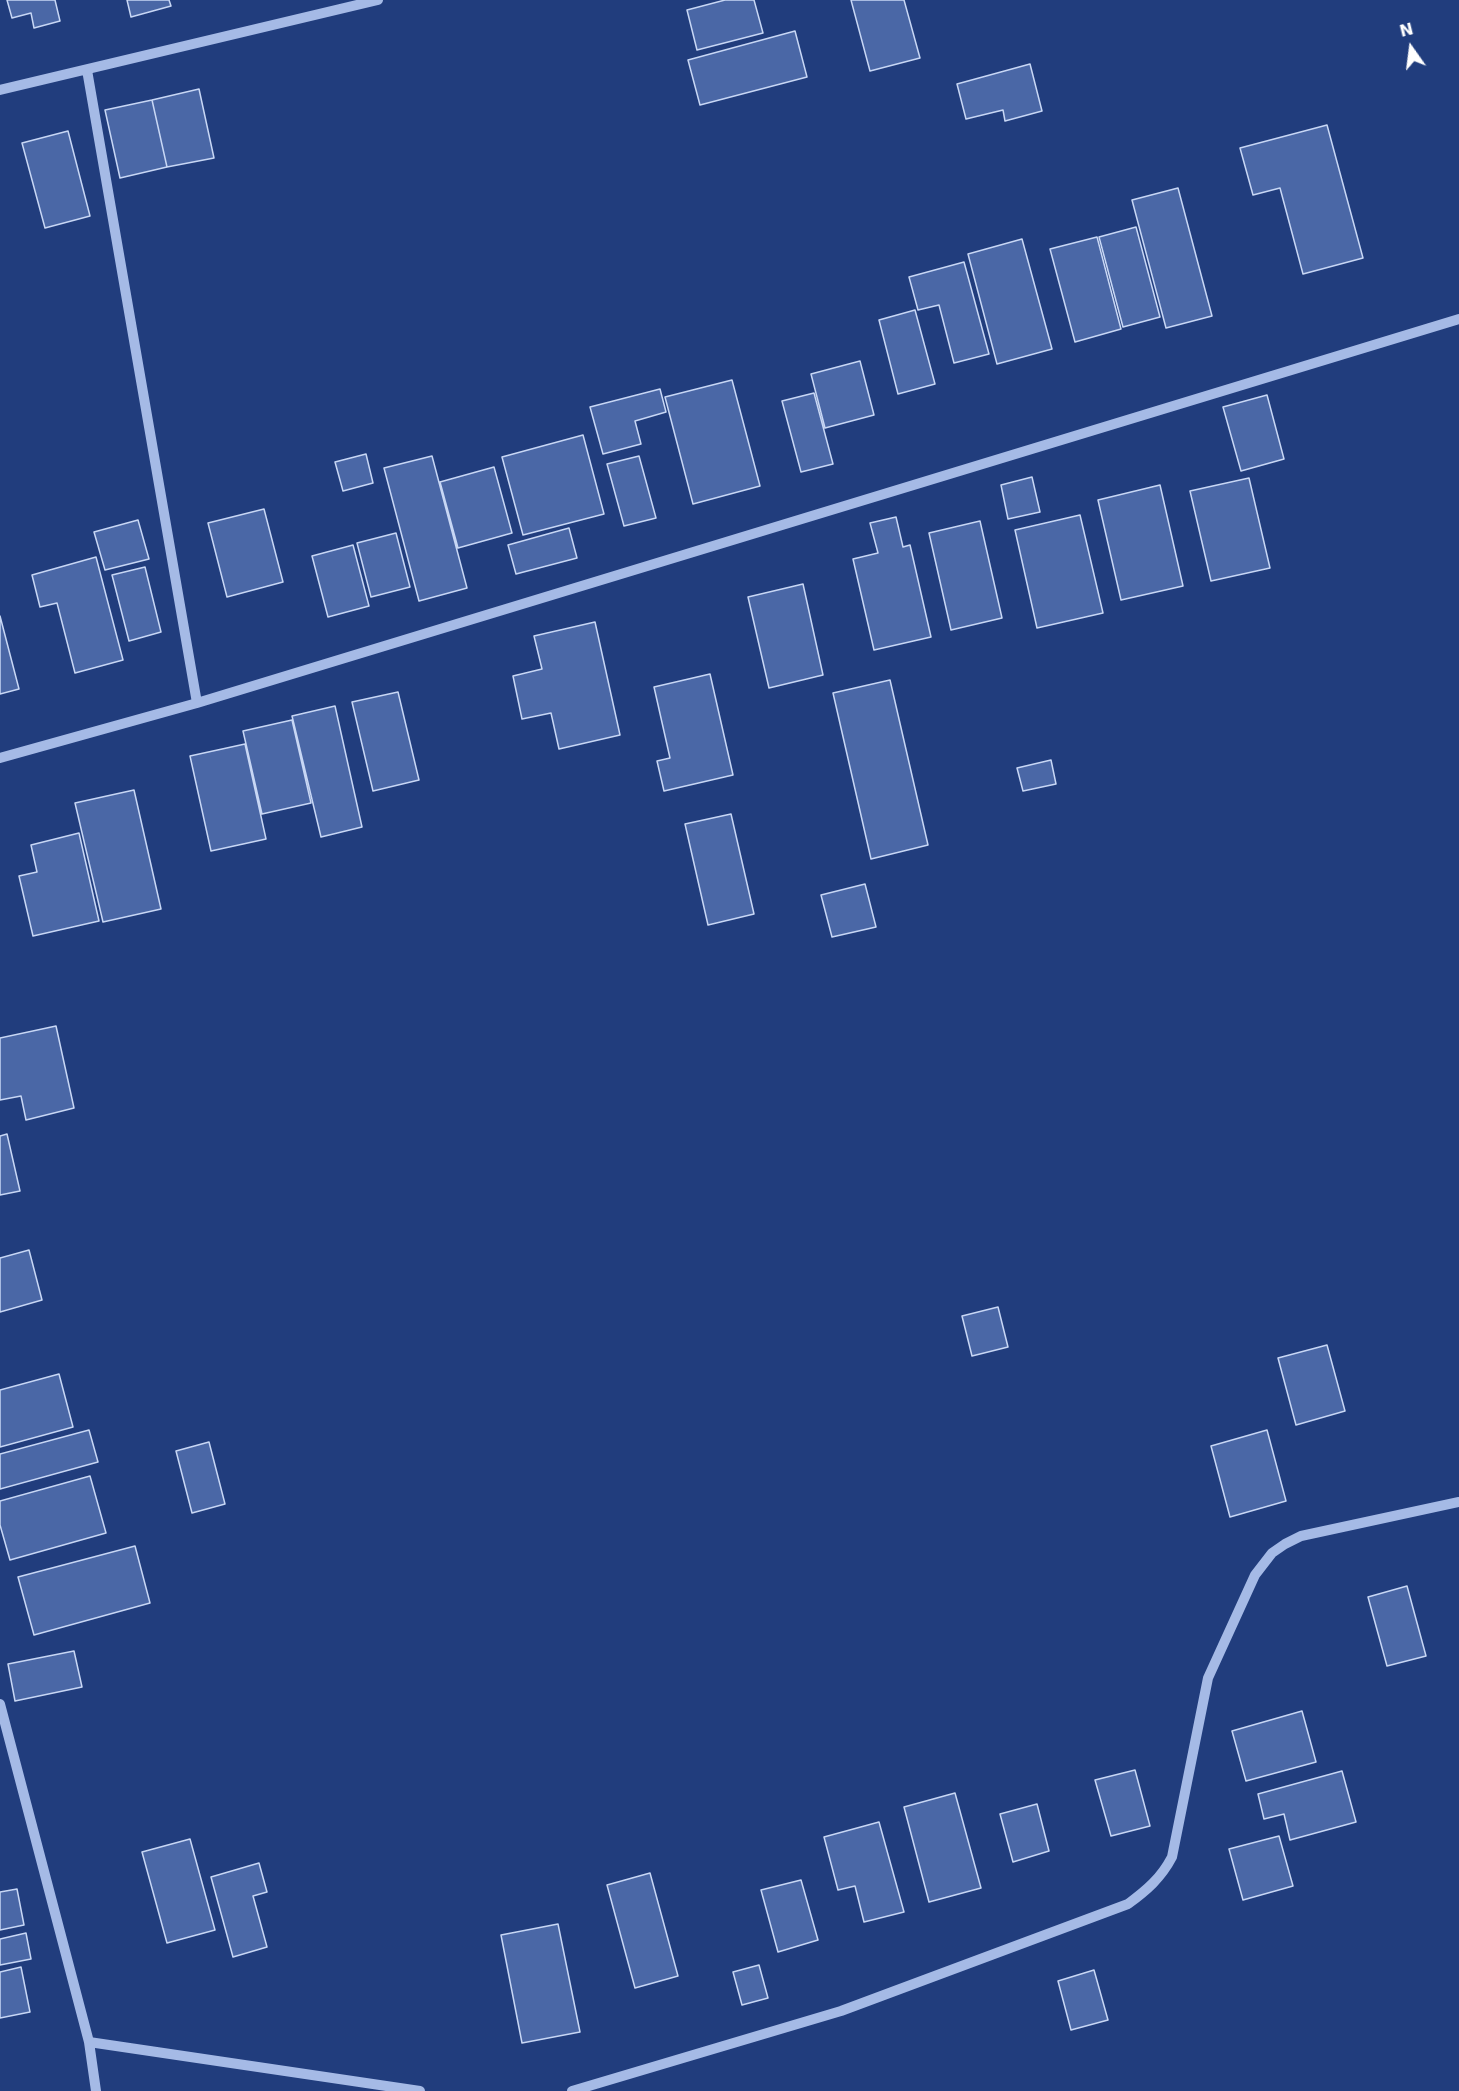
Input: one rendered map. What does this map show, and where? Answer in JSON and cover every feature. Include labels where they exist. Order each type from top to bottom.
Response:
[{"type":"street","points":[[0,90],[378,0]]},
{"type":"street","points":[[87,70],[197,704]]},
{"type":"street","points":[[0,758],[197,704],[1459,319]]},
{"type":"street","points":[[572,2091],[841,2011],[1128,1904],[1150,1887],[1164,1872],[1172,1857],[1208,1678],[1255,1575],[1272,1553],[1302,1536],[1459,1502]]},
{"type":"street","points":[[0,1704],[89,2042],[96,2091]]},
{"type":"street","points":[[89,2042],[420,2091]]},
{"type":"building","points":[[7,0],[55,0],[60,21],[34,28],[31,13],[12,18]]},
{"type":"building","points":[[127,0],[169,0],[171,6],[131,17]]},
{"type":"building","points":[[725,0],[754,0],[763,33],[697,50],[687,10]]},
{"type":"building","points":[[851,0],[904,0],[920,58],[870,71]]},
{"type":"building","points":[[795,31],[807,77],[700,105],[688,60]]},
{"type":"building","points":[[1030,64],[1042,111],[1005,121],[1003,110],[966,119],[957,84]]},
{"type":"building","points":[[199,89],[214,158],[167,167],[152,100]]},
{"type":"building","points":[[152,100],[167,167],[120,178],[105,110]]},
{"type":"building","points":[[1327,125],[1363,258],[1303,274],[1280,188],[1253,195],[1240,148]]},
{"type":"building","points":[[68,131],[90,216],[45,228],[22,143]]},
{"type":"building","points":[[1178,188],[1212,316],[1166,328],[1132,200]]},
{"type":"building","points":[[1136,227],[1160,317],[1123,327],[1099,237]]},
{"type":"building","points":[[1097,237],[1121,329],[1075,342],[1050,249]]},
{"type":"building","points":[[1022,239],[1052,349],[997,364],[968,254]]},
{"type":"building","points":[[964,262],[989,354],[954,363],[939,305],[918,310],[909,277]]},
{"type":"building","points":[[915,310],[935,384],[898,394],[879,320]]},
{"type":"building","points":[[860,361],[874,415],[825,428],[811,374]]},
{"type":"building","points":[[732,380],[760,486],[693,504],[665,397]]},
{"type":"building","points":[[660,389],[666,412],[635,421],[641,444],[603,454],[590,407]]},
{"type":"building","points":[[814,393],[833,464],[801,472],[782,401]]},
{"type":"building","points":[[1267,395],[1284,459],[1241,471],[1223,407]]},
{"type":"building","points":[[583,435],[604,514],[523,535],[502,457]]},
{"type":"building","points":[[366,454],[373,483],[343,491],[335,462]]},
{"type":"building","points":[[432,456],[467,588],[419,601],[384,468]]},
{"type":"building","points":[[639,456],[656,518],[624,526],[607,464]]},
{"type":"building","points":[[494,467],[512,533],[458,548],[440,482]]},
{"type":"building","points":[[1032,477],[1040,512],[1008,519],[1001,485]]},
{"type":"building","points":[[1249,478],[1270,568],[1211,581],[1190,491]]},
{"type":"building","points":[[1160,485],[1183,586],[1121,600],[1098,500]]},
{"type":"building","points":[[264,509],[283,582],[227,597],[208,523]]},
{"type":"building","points":[[1080,515],[1103,613],[1037,628],[1015,530]]},
{"type":"building","points":[[896,517],[903,547],[910,545],[931,637],[874,650],[853,559],[878,553],[870,523]]},
{"type":"building","points":[[138,520],[149,559],[105,570],[94,532]]},
{"type":"building","points":[[980,521],[1002,618],[951,630],[929,533]]},
{"type":"building","points":[[569,528],[577,558],[516,574],[508,545]]},
{"type":"building","points":[[396,533],[410,587],[371,597],[357,543]]},
{"type":"building","points":[[353,545],[369,606],[328,617],[312,556]]},
{"type":"building","points":[[96,557],[123,660],[75,673],[57,603],[40,607],[32,575]]},
{"type":"building","points":[[145,567],[161,632],[129,641],[112,575]]},
{"type":"building","points":[[803,584],[823,675],[769,688],[748,597]]},
{"type":"building","points":[[0,616],[19,689],[0,694]]},
{"type":"building","points":[[595,622],[620,735],[559,749],[551,713],[522,719],[513,676],[542,669],[534,636]]},
{"type":"building","points":[[710,674],[733,775],[664,791],[657,761],[670,758],[654,687]]},
{"type":"building","points":[[890,680],[928,845],[871,859],[833,693]]},
{"type":"building","points":[[398,692],[419,780],[373,791],[352,702]]},
{"type":"building","points":[[335,706],[362,827],[321,837],[292,716]]},
{"type":"building","points":[[292,720],[311,803],[262,814],[243,731]]},
{"type":"building","points":[[245,744],[266,839],[211,851],[190,756]]},
{"type":"building","points":[[1051,760],[1056,784],[1023,791],[1017,768]]},
{"type":"building","points":[[134,790],[161,909],[103,922],[75,803]]},
{"type":"building","points":[[731,814],[754,914],[708,925],[685,824]]},
{"type":"building","points":[[79,833],[99,921],[33,936],[19,876],[37,872],[31,845]]},
{"type":"building","points":[[865,884],[876,927],[832,937],[821,895]]},
{"type":"building","points":[[56,1026],[74,1108],[26,1120],[21,1096],[0,1100],[0,1038]]},
{"type":"building","points":[[7,1134],[20,1191],[0,1195],[0,1136]]},
{"type":"building","points":[[29,1250],[42,1300],[0,1312],[0,1258]]},
{"type":"building","points":[[998,1307],[1008,1347],[972,1356],[962,1316]]},
{"type":"building","points":[[1327,1345],[1345,1411],[1296,1425],[1278,1358]]},
{"type":"building","points":[[59,1374],[73,1427],[0,1447],[0,1390]]},
{"type":"building","points":[[89,1430],[98,1462],[0,1489],[0,1454]]},
{"type":"building","points":[[1267,1430],[1286,1501],[1230,1517],[1211,1446]]},
{"type":"building","points":[[209,1442],[225,1504],[192,1513],[176,1451]]},
{"type":"building","points":[[90,1476],[106,1533],[10,1560],[0,1525],[0,1501]]},
{"type":"building","points":[[135,1546],[150,1603],[34,1635],[18,1577]]},
{"type":"building","points":[[1407,1586],[1426,1656],[1387,1666],[1368,1597]]},
{"type":"building","points":[[74,1651],[82,1687],[15,1701],[8,1664]]},
{"type":"building","points":[[1302,1711],[1316,1762],[1246,1781],[1232,1731]]},
{"type":"building","points":[[1135,1770],[1150,1826],[1111,1836],[1095,1780]]},
{"type":"building","points":[[1342,1771],[1356,1822],[1290,1840],[1284,1814],[1264,1819],[1258,1794]]},
{"type":"building","points":[[955,1793],[981,1888],[929,1902],[904,1807]]},
{"type":"building","points":[[1037,1804],[1049,1851],[1013,1862],[1000,1814]]},
{"type":"building","points":[[879,1822],[904,1912],[864,1922],[855,1886],[838,1890],[824,1837]]},
{"type":"building","points":[[1279,1836],[1293,1886],[1243,1900],[1229,1849]]},
{"type":"building","points":[[190,1839],[215,1930],[167,1943],[142,1852]]},
{"type":"building","points":[[259,1863],[267,1892],[253,1896],[267,1947],[233,1957],[211,1877]]},
{"type":"building","points":[[650,1873],[678,1976],[635,1988],[607,1885]]},
{"type":"building","points":[[801,1880],[818,1940],[778,1952],[761,1890]]},
{"type":"building","points":[[17,1889],[24,1925],[0,1930],[0,1892]]},
{"type":"building","points":[[558,1924],[580,2032],[522,2043],[501,1935]]},
{"type":"building","points":[[26,1933],[31,1959],[0,1965],[0,1939]]},
{"type":"building","points":[[759,1965],[768,1998],[742,2005],[733,1972]]},
{"type":"building","points":[[21,1967],[30,2012],[0,2018],[0,1972]]},
{"type":"building","points":[[1094,1970],[1108,2020],[1071,2030],[1058,1981]]}]
